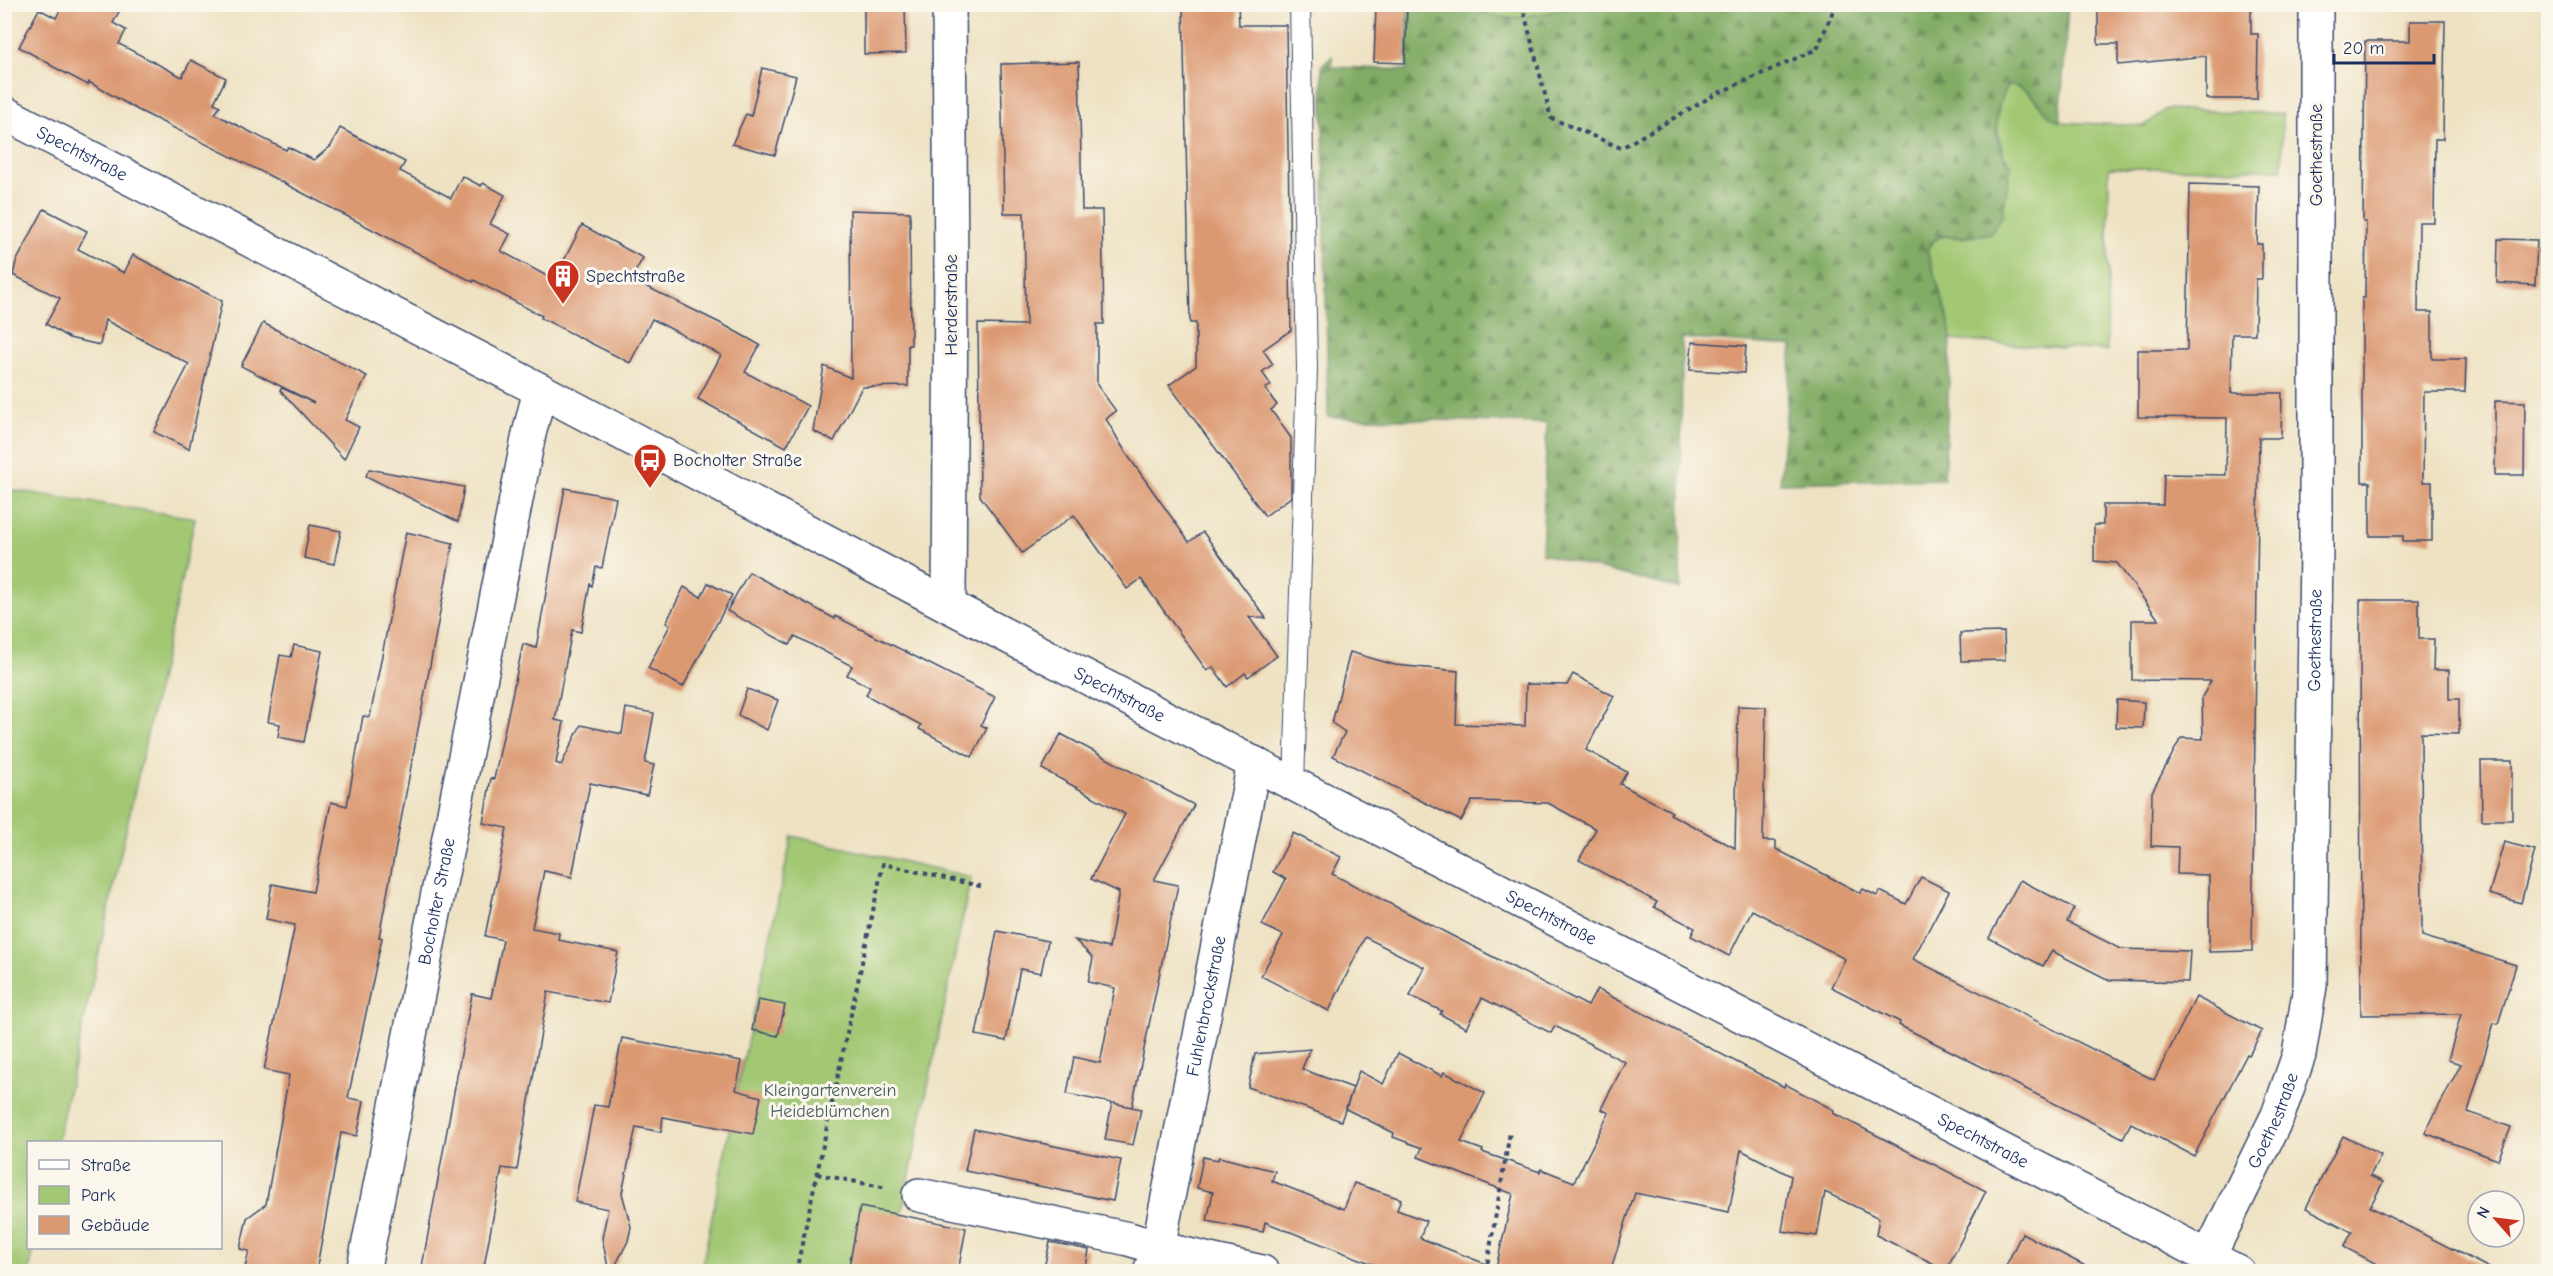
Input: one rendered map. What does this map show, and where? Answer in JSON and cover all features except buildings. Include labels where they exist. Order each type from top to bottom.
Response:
[{"type":"street","name":"Herderstraße","points":[[949,4],[951,271],[949,606]]},
{"type":"street","name":"Goethestraße","points":[[2209,1256],[2278,1115],[2299,1055],[2310,986],[2316,549],[2316,4]]},
{"type":"street","name":"Spechtstraße","points":[[4,114],[540,390],[949,606],[2238,1272]]},
{"type":"street","name":"Bocholter Straße","points":[[363,1272],[529,434],[540,390]]},
{"type":"street","name":"Fuhlenbrockstraße","points":[[1154,1260],[1254,763]]},
{"type":"street","points":[[919,1195],[1129,1239],[1154,1260],[1262,1272]]},
{"type":"lane","points":[[1293,784],[1307,368],[1300,4]]},
{"type":"path","points":[[1522,4],[1551,118],[1621,148],[1716,94],[1817,49],[1836,4]]},
{"type":"path","points":[[796,1272],[884,864],[984,887]]},
{"type":"path","points":[[1486,1272],[1510,1132]]},
{"type":"path","points":[[818,1174],[919,1195]]},
{"type":"green space","points":[[1408,5],[1469,5],[1487,14],[1507,19],[1546,13],[1576,5],[2068,5],[2060,122],[2052,118],[2025,90],[2009,85],[2000,102],[1996,125],[2000,147],[2011,164],[2002,216],[1991,233],[1970,237],[1940,236],[1931,243],[1927,251],[1948,317],[1951,340],[1944,479],[1780,483],[1792,346],[1682,338],[1680,589],[1542,554],[1547,423],[1328,417],[1322,65],[1332,56],[1332,67],[1407,70]]},
{"type":"green space","points":[[1469,5],[1576,5],[1536,16],[1507,18],[1481,12]]},
{"type":"green space","points":[[2010,85],[2026,91],[2052,118],[2060,122],[2144,126],[2166,109],[2282,114],[2282,169],[2109,168],[2107,351],[1951,340],[1948,317],[1927,251],[1936,239],[1969,237],[1982,231],[2002,216],[2003,196],[2009,178],[1996,124],[2001,94]]},
{"type":"green space","points":[[5,489],[195,518],[57,1141],[27,1141],[27,1249],[34,1249],[29,1272],[4,1271],[4,1098],[7,1079],[4,1079],[4,901],[7,899],[4,890]]},
{"type":"green space","name":"Kleingartenverein Heideblümchen","points":[[792,836],[971,877],[890,1271],[701,1272],[739,1081]]},
{"type":"place","name":"Spechtstraße","points":[[563,305]]},
{"type":"place","name":"Bocholter Straße","points":[[650,489]]}]
